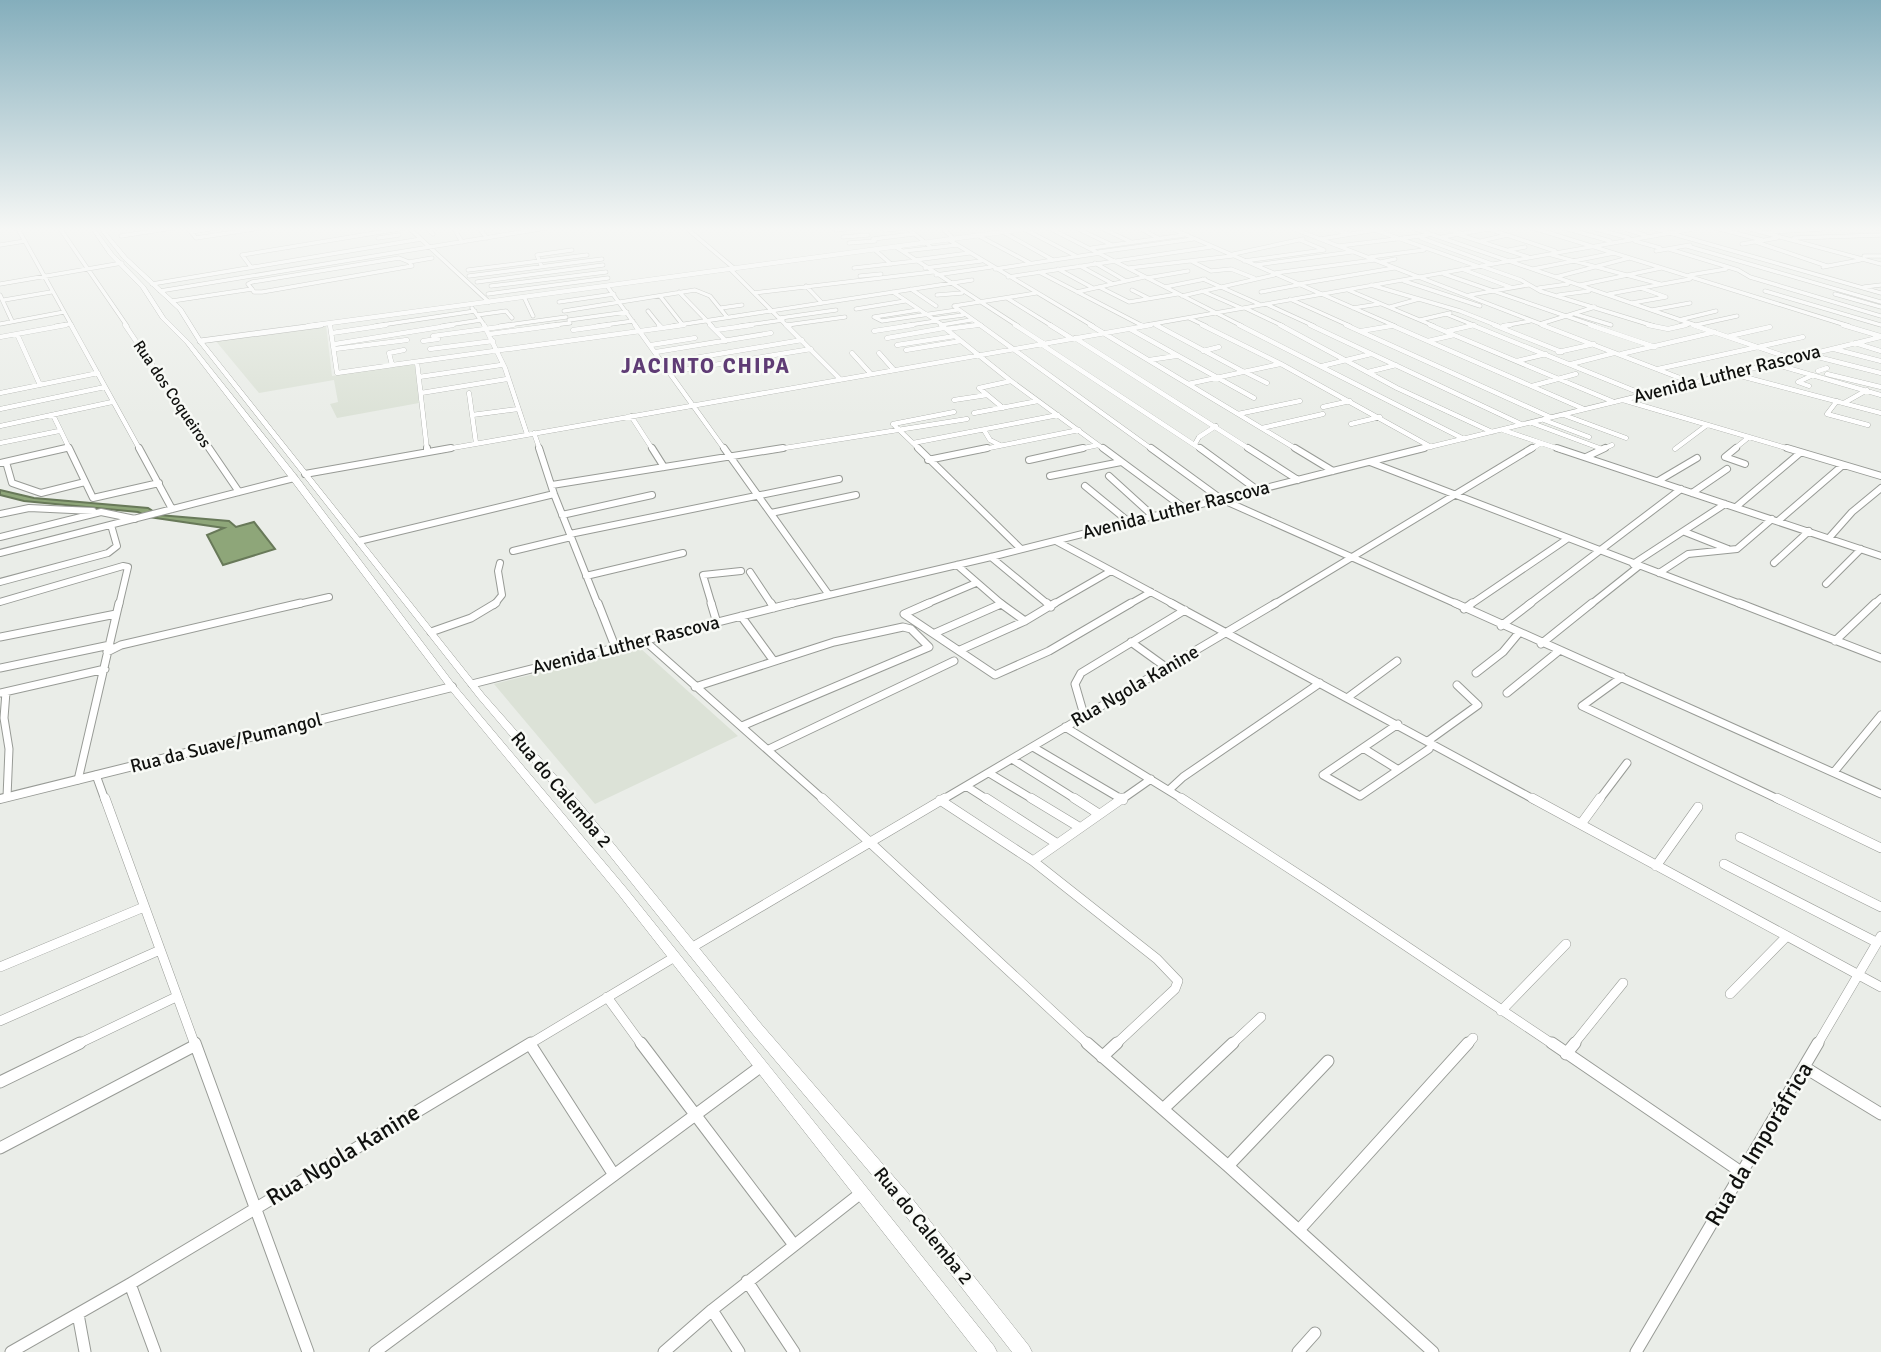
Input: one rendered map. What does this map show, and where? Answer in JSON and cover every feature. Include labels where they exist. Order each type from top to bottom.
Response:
[{"type":"main road","name":"Rua do Calemba 2","points":[[143,290],[294,478],[452,687],[583,843],[988,1352]]},
{"type":"main road","name":"Rua do Calemba 2","points":[[160,291],[174,302],[200,341],[472,684],[901,1197],[1023,1352]]},
{"type":"main road","points":[[163,318],[174,302]]},
{"type":"main road","points":[[157,307],[183,314]]},
{"type":"street","name":"Rua dos Coqueiros","points":[[101,290],[239,492]]},
{"type":"street","points":[[160,291],[166,290]]},
{"type":"street","points":[[223,290],[229,300]]},
{"type":"street","points":[[174,302],[245,290]]},
{"type":"street","points":[[253,290],[257,293],[289,290]]},
{"type":"street","points":[[476,290],[489,302]]},
{"type":"street","points":[[488,294],[520,290]]},
{"type":"street","points":[[554,290],[578,341]]},
{"type":"street","points":[[200,341],[577,290]]},
{"type":"street","points":[[611,290],[830,595]]},
{"type":"street","points":[[751,290],[840,379]]},
{"type":"street","points":[[754,293],[776,290]]},
{"type":"street","points":[[810,290],[822,303]]},
{"type":"street","points":[[865,290],[871,295]]},
{"type":"street","points":[[330,324],[339,374],[578,341],[904,290]]},
{"type":"street","points":[[913,290],[936,306]]},
{"type":"street","points":[[958,290],[981,302],[1114,389],[1256,489]]},
{"type":"street","points":[[1030,290],[1333,471]]},
{"type":"street","points":[[1073,290],[1143,326]]},
{"type":"street","points":[[1077,292],[1086,290]]},
{"type":"street","points":[[1101,290],[1127,302],[1203,290]]},
{"type":"street","points":[[1132,290],[1149,299]]},
{"type":"street","points":[[1170,290],[1464,439]]},
{"type":"street","points":[[1203,290],[1492,432]]},
{"type":"street","points":[[1229,290],[1522,425]]},
{"type":"street","points":[[1261,292],[1271,290]]},
{"type":"street","points":[[1310,290],[1584,409]]},
{"type":"street","points":[[305,474],[1342,290]]},
{"type":"street","points":[[1350,290],[1614,402]]},
{"type":"street","points":[[1382,290],[1461,311],[1562,352]]},
{"type":"street","points":[[1394,295],[1407,290]]},
{"type":"street","points":[[1430,290],[1479,306]]},
{"type":"street","points":[[1453,290],[1693,383]]},
{"type":"street","points":[[1467,296],[1499,290]]},
{"type":"street","points":[[1540,290],[1663,328],[1689,323]]},
{"type":"street","points":[[1557,295],[1592,290]]},
{"type":"street","points":[[1593,290],[1791,359]]},
{"type":"street","points":[[1607,295],[1630,290]]},
{"type":"street","points":[[1631,303],[1666,297],[1646,290]]},
{"type":"street","points":[[1732,290],[1881,337]]},
{"type":"street","points":[[1748,295],[1769,290]]},
{"type":"street","points":[[1793,290],[1881,316]]},
{"type":"street","points":[[1824,290],[1863,302],[1881,304]]},
{"type":"street","points":[[1839,290],[1881,304]]},
{"type":"street","points":[[1494,291],[1655,347]]},
{"type":"street","points":[[1765,291],[1881,326]]},
{"type":"street","points":[[4,300],[51,292],[172,509]]},
{"type":"street","points":[[679,292],[726,341]]},
{"type":"street","points":[[433,336],[529,329],[621,303],[679,292],[702,292],[710,296],[727,317]]},
{"type":"street","points":[[893,292],[940,324],[1038,401],[1184,508]]},
{"type":"street","points":[[937,295],[962,293]]},
{"type":"street","points":[[1035,293],[953,306],[1221,499],[1881,794]]},
{"type":"street","points":[[559,302],[614,294]]},
{"type":"street","points":[[0,295],[12,321]]},
{"type":"street","points":[[660,296],[682,324]]},
{"type":"street","points":[[524,297],[533,316]]},
{"type":"street","points":[[1006,298],[1216,426],[1298,480]]},
{"type":"street","points":[[1290,299],[1551,417]]},
{"type":"street","points":[[1389,307],[1420,299]]},
{"type":"street","points":[[1811,314],[1874,300]]},
{"type":"street","points":[[856,309],[906,301]]},
{"type":"street","points":[[1353,308],[1380,303]]},
{"type":"street","points":[[1651,310],[1690,303]]},
{"type":"street","points":[[1420,320],[1490,304]]},
{"type":"street","points":[[469,305],[488,331],[498,351],[518,409],[552,485],[616,649]]},
{"type":"street","points":[[721,308],[742,305]]},
{"type":"street","points":[[1540,324],[1596,307]]},
{"type":"street","points":[[716,330],[836,310]]},
{"type":"street","points":[[918,310],[874,317],[881,321],[957,310]]},
{"type":"street","points":[[335,347],[506,311],[512,318]]},
{"type":"street","points":[[648,311],[661,327]]},
{"type":"street","points":[[1679,320],[1716,311]]},
{"type":"street","points":[[0,324],[64,312]]},
{"type":"street","points":[[424,341],[567,318],[627,312]]},
{"type":"street","points":[[1574,313],[1611,325]]},
{"type":"street","points":[[1446,314],[1645,395]]},
{"type":"street","points":[[887,338],[964,315]]},
{"type":"street","points":[[332,333],[478,316]]},
{"type":"street","points":[[1696,326],[1737,316]]},
{"type":"street","points":[[787,325],[845,317]]},
{"type":"street","points":[[1188,318],[1381,417],[1431,447]]},
{"type":"street","points":[[874,331],[971,320]]},
{"type":"street","points":[[573,330],[633,321]]},
{"type":"street","points":[[1503,326],[1533,321]]},
{"type":"street","points":[[0,337],[69,324]]},
{"type":"street","points":[[940,324],[979,324]]},
{"type":"street","points":[[1154,324],[1267,383]]},
{"type":"street","points":[[1361,331],[1392,325]]},
{"type":"street","points":[[1447,331],[1475,325]]},
{"type":"street","points":[[1727,336],[1770,327]]},
{"type":"street","points":[[1130,328],[1254,398]]},
{"type":"street","points":[[529,329],[533,347]]},
{"type":"street","points":[[1571,365],[1715,332]]},
{"type":"street","points":[[658,353],[771,333]]},
{"type":"street","points":[[17,334],[40,385]]},
{"type":"street","points":[[1428,341],[1455,334]]},
{"type":"street","points":[[897,345],[955,336]]},
{"type":"street","points":[[1658,369],[1803,337]]},
{"type":"street","name":"Avenida Luther Rascova","points":[[472,684],[1881,337]]},
{"type":"street","points":[[651,345],[695,338]]},
{"type":"street","points":[[335,347],[407,340]]},
{"type":"street","points":[[665,363],[802,340]]},
{"type":"street","points":[[430,349],[493,341]]},
{"type":"street","points":[[906,350],[961,341]]},
{"type":"street","points":[[1854,343],[1881,352]]},
{"type":"street","points":[[1516,361],[1594,344]]},
{"type":"street","points":[[1203,351],[1219,347]]},
{"type":"street","points":[[658,353],[701,348]]},
{"type":"street","points":[[1832,348],[1881,361]]},
{"type":"street","points":[[671,372],[811,349]]},
{"type":"street","points":[[393,365],[389,353],[404,350]]},
{"type":"street","points":[[852,353],[871,374]]},
{"type":"street","points":[[879,353],[894,370]]},
{"type":"street","points":[[1322,366],[1371,354]]},
{"type":"street","points":[[467,355],[473,369]]},
{"type":"street","points":[[1809,355],[1881,373]]},
{"type":"street","points":[[1841,362],[1858,355]]},
{"type":"street","points":[[1149,360],[1177,356]]},
{"type":"street","points":[[1782,361],[1881,395]]},
{"type":"street","points":[[417,362],[426,452]]},
{"type":"street","points":[[1773,363],[1881,387]]},
{"type":"street","points":[[1188,384],[1281,364]]},
{"type":"street","points":[[419,377],[501,365]]},
{"type":"street","points":[[1367,372],[1396,365]]},
{"type":"street","points":[[1809,386],[1798,382],[1827,368]]},
{"type":"street","points":[[0,393],[98,373]]},
{"type":"street","points":[[1531,386],[1576,374]]},
{"type":"street","points":[[1731,374],[1881,413]]},
{"type":"street","points":[[421,393],[507,379]]},
{"type":"street","points":[[1003,408],[979,388],[1012,381]]},
{"type":"street","points":[[0,409],[105,387]]},
{"type":"street","points":[[1844,403],[1867,390]]},
{"type":"street","points":[[469,393],[476,443]]},
{"type":"street","points":[[954,400],[987,395]]},
{"type":"street","points":[[1623,400],[1881,476]]},
{"type":"street","points":[[974,413],[1038,401]]},
{"type":"street","points":[[1238,414],[1300,401]]},
{"type":"street","points":[[1323,407],[1350,401]]},
{"type":"street","points":[[1837,401],[1827,414],[1868,425]]},
{"type":"street","points":[[0,426],[112,402]]},
{"type":"street","points":[[472,415],[518,409]]},
{"type":"street","points":[[954,412],[893,424],[1021,549]]},
{"type":"street","points":[[1261,429],[1323,414]]},
{"type":"street","points":[[1563,414],[1626,438]]},
{"type":"street","points":[[53,415],[94,498],[159,483]]},
{"type":"street","points":[[913,443],[1058,415]]},
{"type":"street","points":[[631,416],[664,467]]},
{"type":"street","points":[[1351,424],[1381,417]]},
{"type":"street","points":[[552,485],[732,458],[889,429],[900,431],[967,419]]},
{"type":"street","points":[[1542,420],[1589,437]]},
{"type":"street","points":[[1531,422],[1602,449]]},
{"type":"street","points":[[1675,449],[1707,425]]},
{"type":"street","points":[[1183,437],[1204,433],[1216,426]]},
{"type":"street","points":[[984,430],[990,440],[1001,445]]},
{"type":"street","points":[[928,460],[1079,430]]},
{"type":"street","points":[[1501,430],[1879,553]]},
{"type":"street","points":[[0,443],[59,431]]},
{"type":"street","points":[[1195,444],[1204,433]]},
{"type":"street","points":[[1745,464],[1725,457],[1749,437]]},
{"type":"street","name":"Rua Ngola Kanine","points":[[691,948],[1351,559],[1541,443]]},
{"type":"street","points":[[1029,460],[1098,445]]},
{"type":"street","points":[[1586,457],[1612,445]]},
{"type":"street","points":[[67,448],[3,463],[12,483],[37,493],[85,482]]},
{"type":"street","points":[[1736,507],[1800,453]]},
{"type":"street","points":[[1658,481],[1697,458]]},
{"type":"street","points":[[1050,476],[1121,462]]},
{"type":"street","points":[[1369,462],[1881,658]]},
{"type":"street","points":[[1659,573],[1688,554],[1740,548],[1843,465]]},
{"type":"street","points":[[1692,492],[1727,469]]},
{"type":"street","points":[[1109,476],[1153,516]]},
{"type":"street","points":[[0,553],[294,478]]},
{"type":"street","points":[[513,551],[570,536],[839,479]]},
{"type":"street","points":[[1085,486],[1129,522]]},
{"type":"street","points":[[1829,538],[1852,512],[1881,488]]},
{"type":"street","points":[[1501,626],[1601,551],[1617,535],[1681,489]]},
{"type":"street","points":[[359,541],[554,494]]},
{"type":"street","points":[[562,515],[652,495]]},
{"type":"street","points":[[771,513],[856,495]]},
{"type":"street","points":[[1541,644],[1636,565],[1725,504]]},
{"type":"street","points":[[0,514],[29,508],[101,512],[135,519]]},
{"type":"street","points":[[0,537],[101,512]]},
{"type":"street","points":[[0,582],[108,553],[117,547],[111,525]]},
{"type":"street","points":[[1774,563],[1810,531]]},
{"type":"street","points":[[1685,532],[1732,550]]},
{"type":"street","points":[[1464,609],[1567,539]]},
{"type":"street","points":[[1055,541],[1398,724],[1428,745],[1581,824],[1881,987]]},
{"type":"street","points":[[1826,584],[1861,549]]},
{"type":"street","points":[[586,576],[683,553]]},
{"type":"street","points":[[991,557],[1051,607]]},
{"type":"street","points":[[431,632],[496,605],[502,594],[498,569],[500,563]]},
{"type":"street","points":[[957,565],[1001,604],[1025,621]]},
{"type":"street","points":[[0,602],[127,566],[78,780]]},
{"type":"street","points":[[717,623],[703,575],[741,571]]},
{"type":"street","points":[[960,650],[1025,621],[1111,571]]},
{"type":"street","points":[[750,572],[774,608]]},
{"type":"street","points":[[976,583],[905,613],[990,673],[998,675],[1062,644],[1151,592]]},
{"type":"street","points":[[0,668],[108,648],[329,597]]},
{"type":"street","points":[[1835,641],[1860,615],[1880,601]]},
{"type":"street","points":[[935,633],[1001,604]]},
{"type":"street","points":[[1084,715],[1076,679],[1093,664],[1185,610]]},
{"type":"street","points":[[0,637],[116,614]]},
{"type":"street","points":[[741,616],[773,660]]},
{"type":"street","points":[[695,687],[834,642],[903,627],[911,629],[929,647],[742,726]]},
{"type":"street","points":[[1476,673],[1509,647],[1518,634]]},
{"type":"street","points":[[645,641],[869,841],[1102,1057],[1228,1166],[1433,1352]]},
{"type":"street","points":[[1131,642],[1167,668]]},
{"type":"street","points":[[1507,693],[1560,650]]},
{"type":"street","points":[[769,750],[954,661]]},
{"type":"street","points":[[1347,698],[1397,661]]},
{"type":"street","points":[[3,798],[9,749],[3,693],[105,669]]},
{"type":"street","points":[[1622,677],[1582,706],[1881,848]]},
{"type":"street","points":[[1169,790],[1183,777],[1320,683]]},
{"type":"street","points":[[1398,724],[1323,775],[1360,796],[1478,705],[1457,685]]},
{"type":"street","name":"Rua da Suave/Pumangol","points":[[3,798],[452,687]]},
{"type":"street","points":[[1834,772],[1881,715]]},
{"type":"street","points":[[1065,727],[1169,790],[1363,915],[1741,1172]]},
{"type":"street","points":[[1034,747],[1123,800]]},
{"type":"street","points":[[1363,748],[1397,769]]},
{"type":"street","points":[[1012,759],[1099,814]]},
{"type":"street","points":[[1581,824],[1627,763]]},
{"type":"street","points":[[989,773],[1079,827]]},
{"type":"street","points":[[96,775],[308,1352]]},
{"type":"street","points":[[1033,861],[1151,779]]},
{"type":"street","points":[[966,786],[1056,843]]},
{"type":"street","points":[[940,800],[1033,861],[1157,959],[1178,981],[1175,989],[1102,1057]]},
{"type":"street","points":[[1656,866],[1698,807]]},
{"type":"street","points":[[1740,837],[1881,907]]},
{"type":"street","points":[[1724,864],[1879,939]]},
{"type":"street","points":[[0,967],[144,907]]},
{"type":"street","points":[[1730,994],[1787,936]]},
{"type":"street","name":"Rua da Imporáfrica","points":[[1636,1352],[1860,976],[1879,939]]},
{"type":"street","points":[[1501,1011],[1566,944]]},
{"type":"street","points":[[0,1021],[160,950]]},
{"type":"street","name":"Rua Ngola Kanine","points":[[15,1351],[673,958]]},
{"type":"street","points":[[1566,1054],[1623,983]]},
{"type":"street","points":[[0,1082],[176,997]]},
{"type":"street","points":[[607,997],[693,1115],[794,1245]]},
{"type":"street","points":[[1163,1109],[1261,1017]]},
{"type":"street","points":[[1299,1230],[1473,1038]]},
{"type":"street","points":[[530,1044],[614,1175]]},
{"type":"street","points":[[0,1148],[194,1046]]},
{"type":"street","points":[[1228,1166],[1328,1061]]},
{"type":"street","points":[[375,1352],[760,1067]]},
{"type":"street","points":[[1804,1067],[1881,1114]]},
{"type":"street","points":[[664,1352],[747,1281],[862,1193]]},
{"type":"street","points":[[747,1281],[794,1352]]},
{"type":"street","points":[[130,1284],[155,1352]]},
{"type":"street","points":[[712,1310],[739,1352]]},
{"type":"street","points":[[78,1314],[85,1352]]},
{"type":"street","points":[[1298,1352],[1315,1333]]},
{"type":"shaded area","points":[[326,325],[332,376],[415,363],[419,403],[337,418],[330,404],[338,402],[334,380],[259,393],[215,340]]},
{"type":"shaded area","points":[[0,490],[34,498],[148,508],[159,515],[229,521],[236,527],[254,522],[275,549],[223,565],[207,535],[224,528],[149,517],[138,512],[24,501],[0,495]]},
{"type":"shaded area","points":[[640,648],[738,736],[595,804],[494,684]]},
{"type":"district","name":"JACINTO CHIPA","points":[[706,366]]}]
